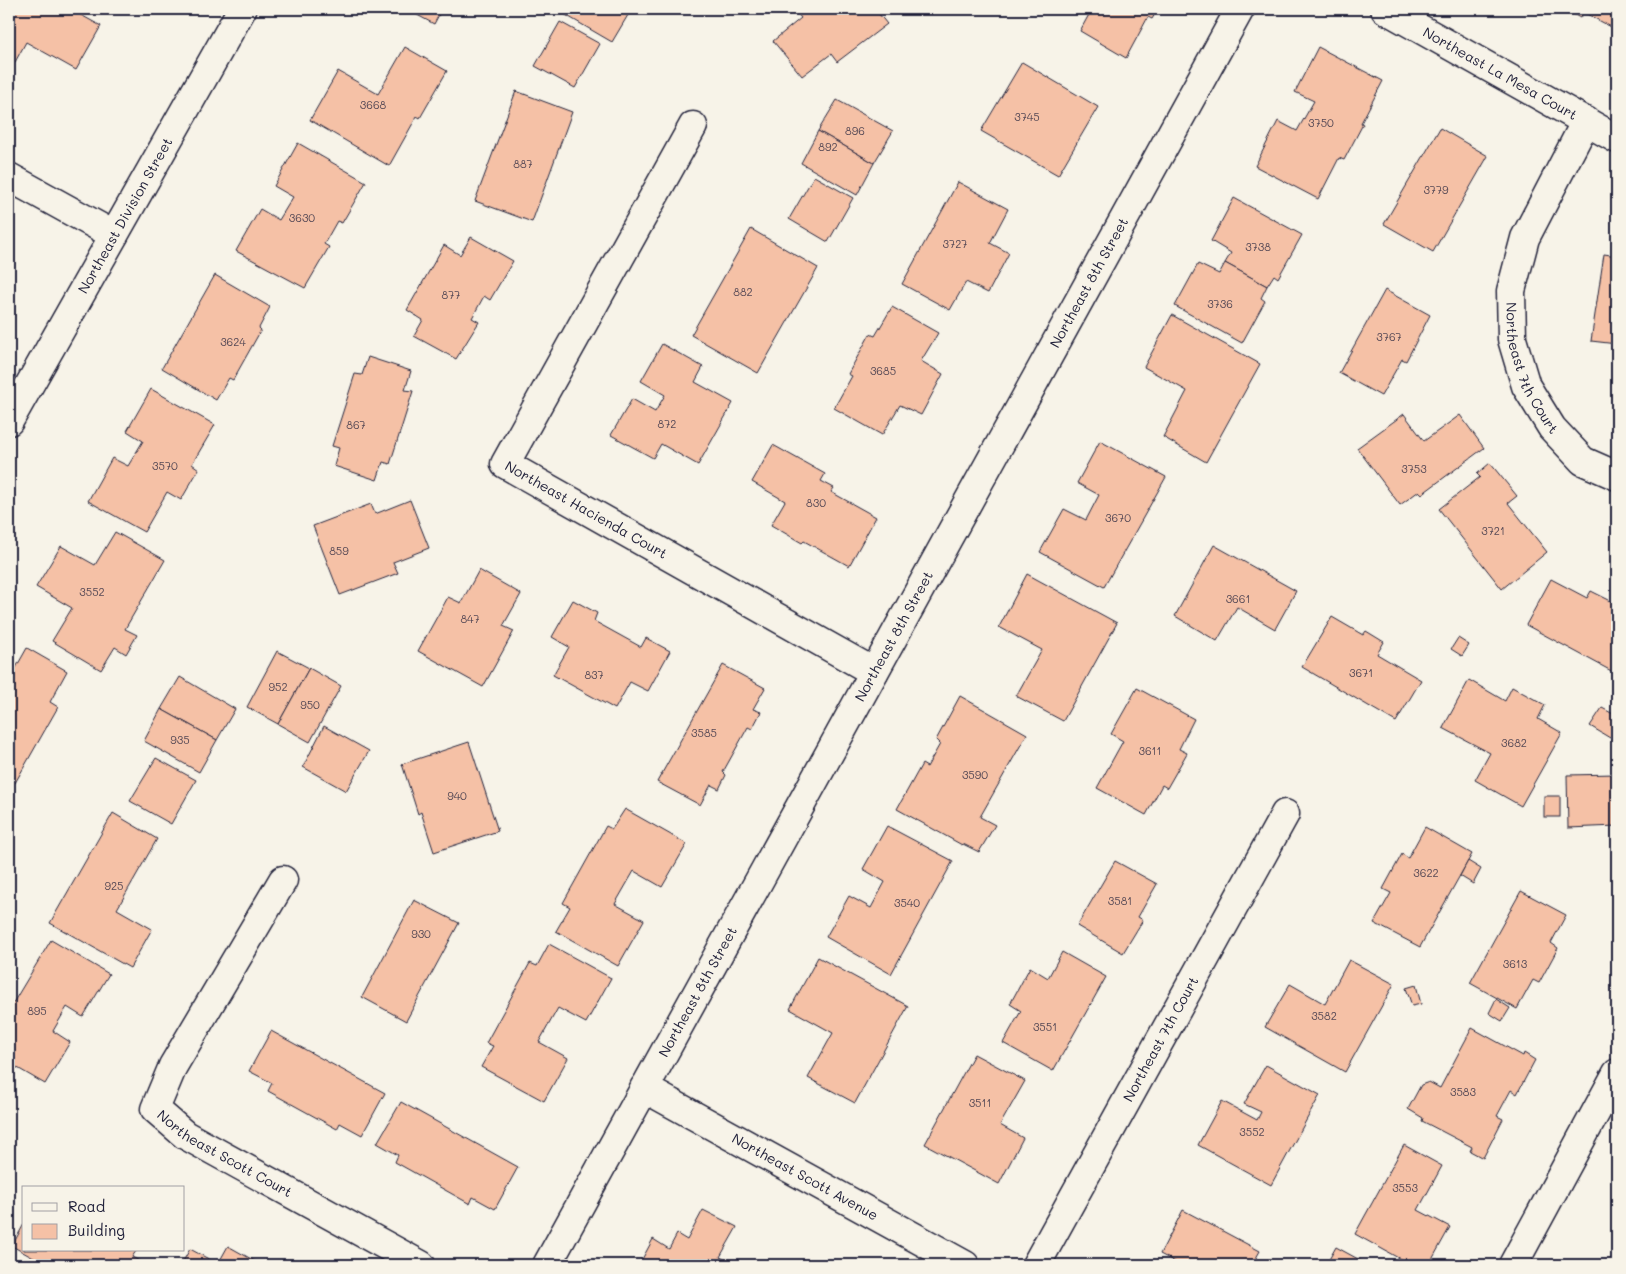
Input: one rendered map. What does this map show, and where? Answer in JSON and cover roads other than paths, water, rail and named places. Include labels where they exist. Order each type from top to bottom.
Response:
[{"type":"street","name":"Northeast Division Street","points":[[9,421],[242,9]]},
{"type":"street","name":"Northeast 8th Street","points":[[547,1265],[1240,9]]},
{"type":"street","name":"Northeast La Mesa Court","points":[[1385,9],[1617,139]]},
{"type":"street","name":"Northeast 7th Court","points":[[1586,122],[1525,238],[1510,291],[1512,338],[1526,386],[1552,428],[1583,461],[1617,476]]},
{"type":"street","name":"Northeast Hacienda Court","points":[[693,126],[505,464],[874,672]]},
{"type":"street","points":[[9,176],[114,235]]},
{"type":"street","name":"Northeast 7th Court","points":[[1036,1265],[1285,814]]},
{"type":"street","name":"Northeast Scott Court","points":[[283,880],[172,1066],[155,1109],[185,1135],[421,1265]]},
{"type":"street","points":[[1513,1265],[1617,1073]]},
{"type":"street","name":"Northeast Scott Avenue","points":[[644,1088],[965,1265]]}]
